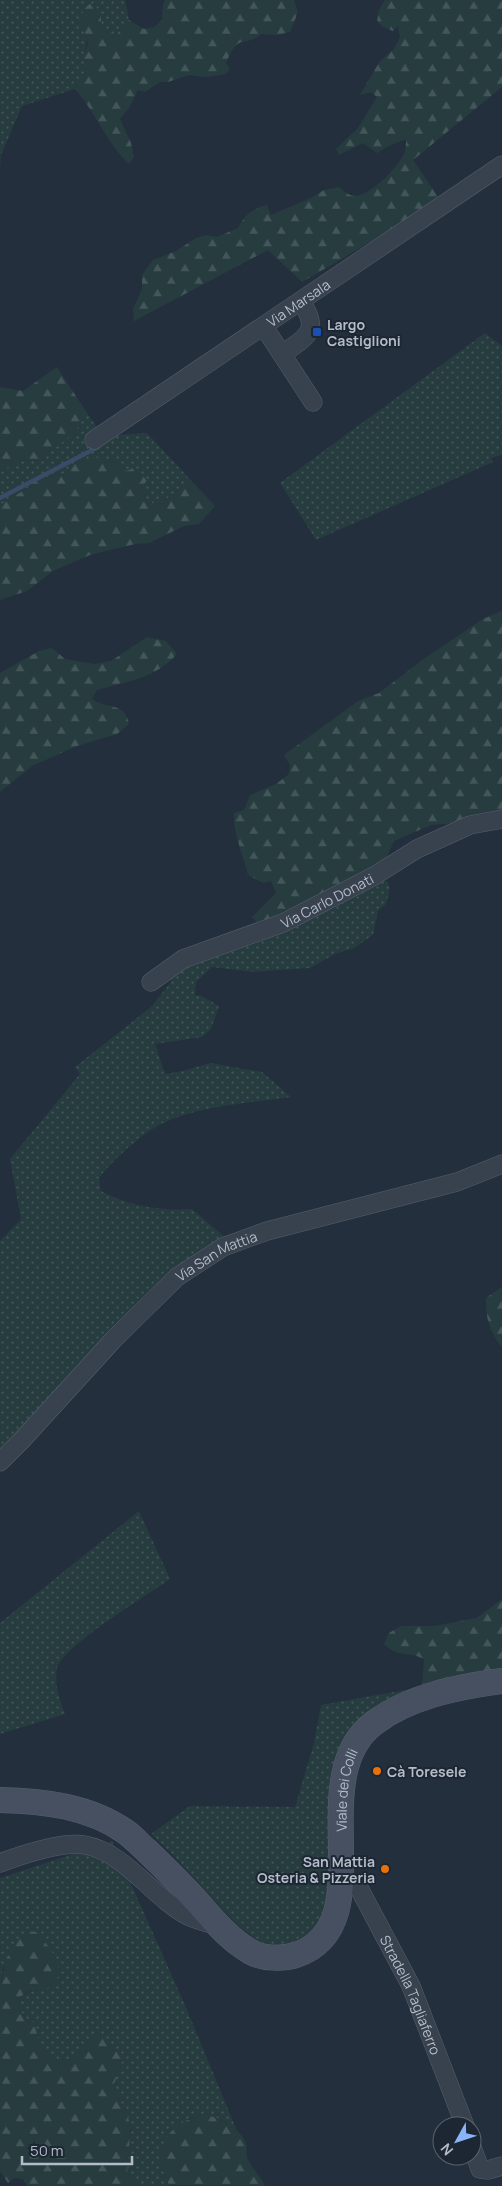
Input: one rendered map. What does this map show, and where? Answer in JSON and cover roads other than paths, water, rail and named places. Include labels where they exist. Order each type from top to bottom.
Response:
[{"type":"street","name":"Via Marsala","points":[[94,440],[502,166]]},
{"type":"street","points":[[282,354],[307,337],[310,330],[310,319],[301,302]]},
{"type":"street","points":[[264,327],[313,402]]},
{"type":"street","name":"Via Carlo Donati","points":[[151,982],[183,959],[283,923],[374,876],[417,849],[470,824],[502,818]]},
{"type":"street","name":"Via San Mattia","points":[[0,1462],[114,1339],[177,1276],[223,1247],[275,1229],[457,1182],[502,1164]]},
{"type":"street","name":"Viale dei Colli","points":[[0,1800],[33,1800],[79,1809],[126,1832],[173,1875],[220,1927],[252,1953],[280,1958],[295,1955],[308,1949],[319,1940],[335,1917],[341,1875],[340,1788],[350,1755],[368,1729],[398,1708],[436,1694],[502,1681]]},
{"type":"street","name":"Viale dei Colli","points":[[0,1864],[52,1848],[83,1844],[98,1848],[133,1872],[188,1915],[220,1927]]},
{"type":"street","name":"Stradella Tagliaferro","points":[[341,1875],[360,1890],[411,1986],[461,2116]]},
{"type":"street","points":[[479,2166],[480,2169],[488,2170],[502,2166]]},
{"type":"waterway","points":[[0,498],[98,447]]},
{"type":"place","name":"Largo Castiglioni","points":[[317,332]]},
{"type":"place","name":"Cà Toresele","points":[[377,1771]]},
{"type":"place","name":"San Mattia Osteria & Pizzeria","points":[[385,1869]]}]
